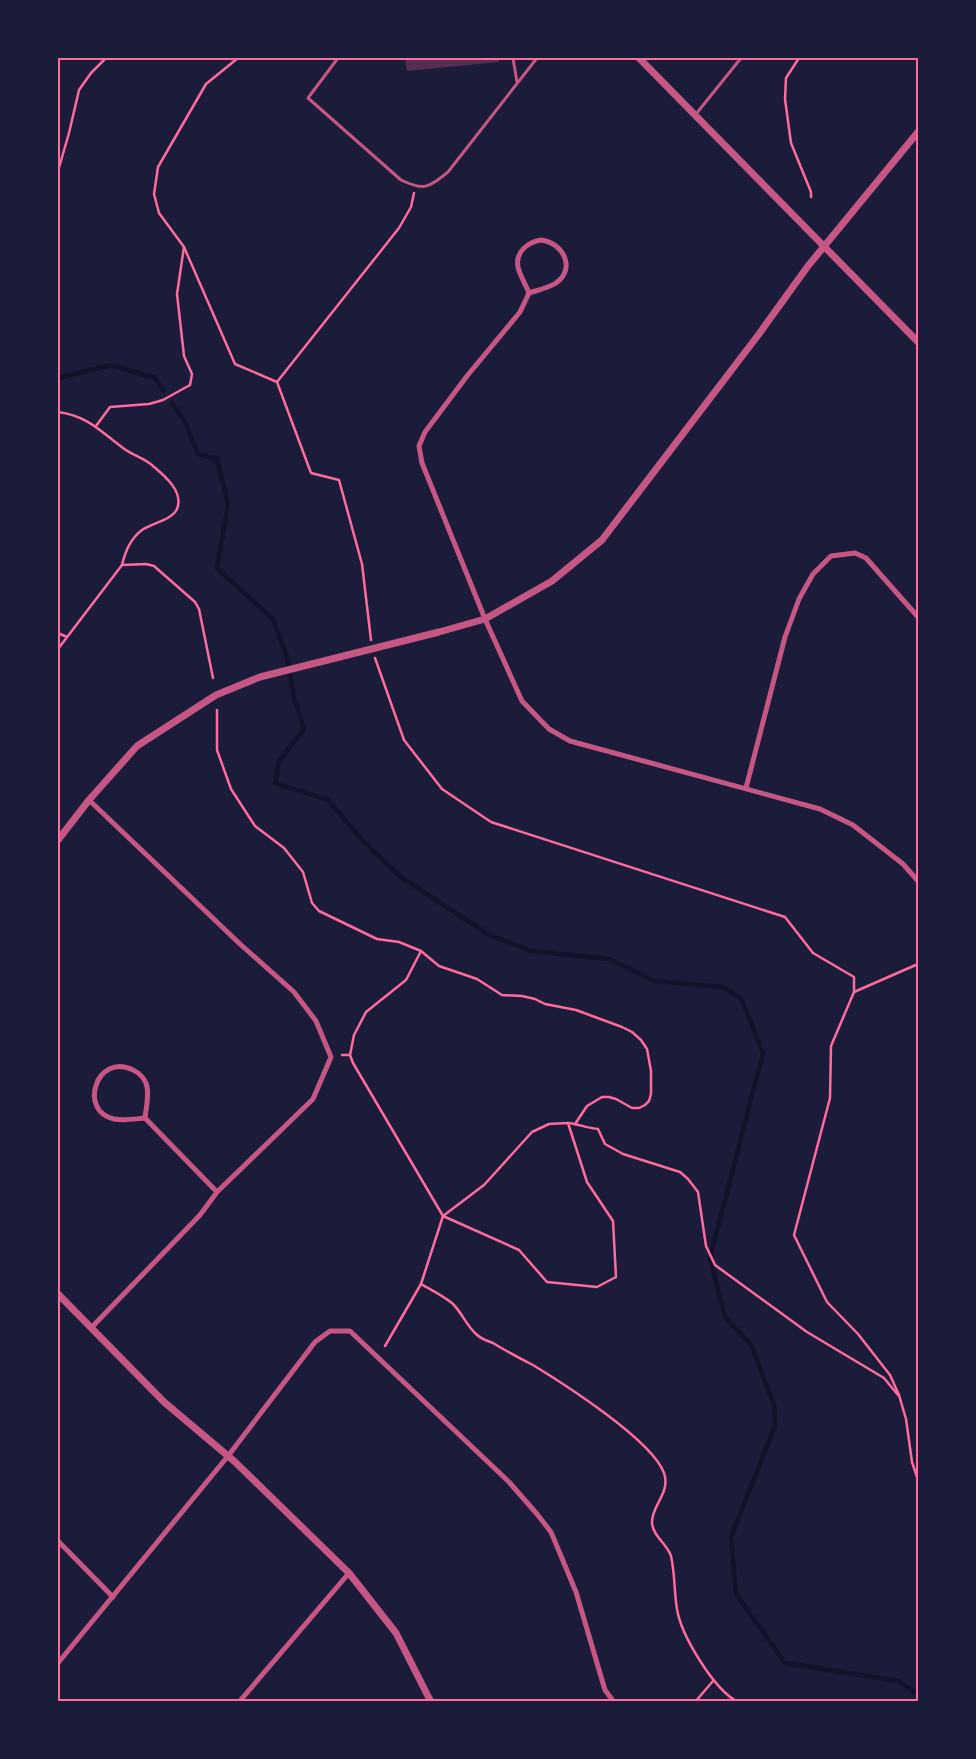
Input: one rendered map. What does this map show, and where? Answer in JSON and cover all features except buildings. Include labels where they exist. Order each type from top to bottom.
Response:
[{"type":"street","points":[[639,58],[918,342]]},
{"type":"street","points":[[58,840],[89,800],[137,746],[216,695],[260,677],[485,619],[552,581],[602,540],[824,246],[918,132]]},
{"type":"street","points":[[529,293],[518,268],[521,252],[533,242],[549,241],[562,251],[566,265],[564,272],[554,284],[529,293],[520,312],[467,376],[425,432],[419,446],[422,463],[485,619],[522,701],[549,729],[570,741],[820,809],[853,825],[903,864],[918,882]]},
{"type":"street","points":[[746,788],[786,637],[799,599],[813,574],[819,568],[832,556],[855,554],[866,558],[918,617]]},
{"type":"street","points":[[89,800],[227,932],[294,992],[316,1022],[331,1057],[313,1099],[217,1192],[200,1215],[91,1328]]},
{"type":"street","points":[[145,1118],[120,1120],[112,1119],[103,1114],[97,1106],[94,1097],[95,1087],[99,1078],[106,1071],[116,1067],[126,1067],[135,1070],[142,1077],[147,1086],[145,1118],[217,1192]]},
{"type":"street","points":[[58,1294],[164,1402],[228,1456],[349,1573],[396,1633],[431,1702]]},
{"type":"street","points":[[58,1663],[228,1456],[315,1342],[330,1331],[350,1331],[509,1482],[551,1532],[576,1592],[606,1690],[614,1702]]},
{"type":"street","points":[[58,1541],[113,1597]]},
{"type":"street","points":[[239,1702],[349,1573]]},
{"type":"lane","points":[[338,58],[308,98],[401,180],[418,188],[433,184],[448,172],[537,58]]},
{"type":"lane","points":[[513,58],[517,82]]},
{"type":"lane","points":[[695,115],[741,58]]},
{"type":"path","points":[[58,171],[79,90],[91,73],[106,58]]},
{"type":"path","points":[[238,58],[206,84],[158,167],[154,194],[159,214],[184,247],[235,364],[278,382],[311,473],[339,480],[362,564],[372,649],[404,740],[442,789],[491,822],[785,917],[813,953],[854,976],[854,992],[831,1046],[830,1098],[794,1235],[827,1302],[858,1334],[890,1375],[900,1398],[906,1419],[912,1462],[918,1480]]},
{"type":"path","points":[[799,58],[786,78],[785,99],[791,143],[811,192],[811,198]]},
{"type":"path","points":[[278,382],[399,228],[411,207],[415,186]]},
{"type":"path","points":[[96,426],[110,407],[149,404],[163,400],[190,385],[192,374],[184,356],[176,294],[184,247]]},
{"type":"path","points":[[58,412],[69,414],[96,426],[124,449],[152,465],[177,491],[179,498],[176,512],[171,516],[150,524],[133,538],[124,555],[122,565],[58,649]]},
{"type":"path","points":[[122,565],[146,564],[154,566],[195,602],[201,615],[213,678]]},
{"type":"path","points":[[58,633],[67,637]]},
{"type":"path","points":[[216,710],[217,750],[231,789],[254,826],[284,848],[303,872],[312,903],[320,911],[377,939],[399,942],[421,950],[439,966],[477,980],[502,995],[522,996],[545,1004],[576,1010],[622,1027],[632,1032],[641,1040],[647,1049],[651,1071],[650,1101],[639,1108],[632,1108],[616,1099],[602,1097],[587,1106],[575,1124]]},
{"type":"path","points":[[421,950],[406,980],[366,1012],[354,1035],[350,1054],[352,1063],[443,1216],[519,1250],[547,1282],[597,1287],[616,1277],[613,1222],[587,1182],[568,1123]]},
{"type":"path","points":[[854,992],[918,964]]},
{"type":"path","points":[[342,1055],[350,1054]]},
{"type":"path","points":[[385,1346],[421,1284],[443,1216],[484,1185],[532,1132],[549,1124],[568,1123],[584,1128],[598,1129],[606,1144],[623,1154],[680,1172],[698,1192],[706,1246],[715,1265],[807,1332],[884,1378],[900,1398]]},
{"type":"path","points":[[421,1284],[453,1304],[476,1334],[534,1366],[616,1421],[646,1448],[657,1461],[664,1472],[665,1484],[663,1494],[653,1515],[652,1524],[670,1555],[680,1623],[685,1635],[713,1680],[724,1692],[738,1702]]},
{"type":"path","points":[[695,1702],[713,1680]]},
{"type":"waterway","points":[[58,378],[111,365],[155,378],[164,391]]},
{"type":"waterway","points":[[172,403],[185,422],[198,454],[217,459],[228,504],[217,568],[273,619],[287,657],[294,698],[304,729],[279,761],[275,783],[328,800],[363,841],[402,878],[491,936],[532,951],[609,959],[655,981],[723,987],[741,998],[763,1053],[710,1258],[725,1317],[751,1345],[774,1404],[775,1426],[731,1537],[736,1594],[785,1663],[897,1681],[918,1694]]}]
